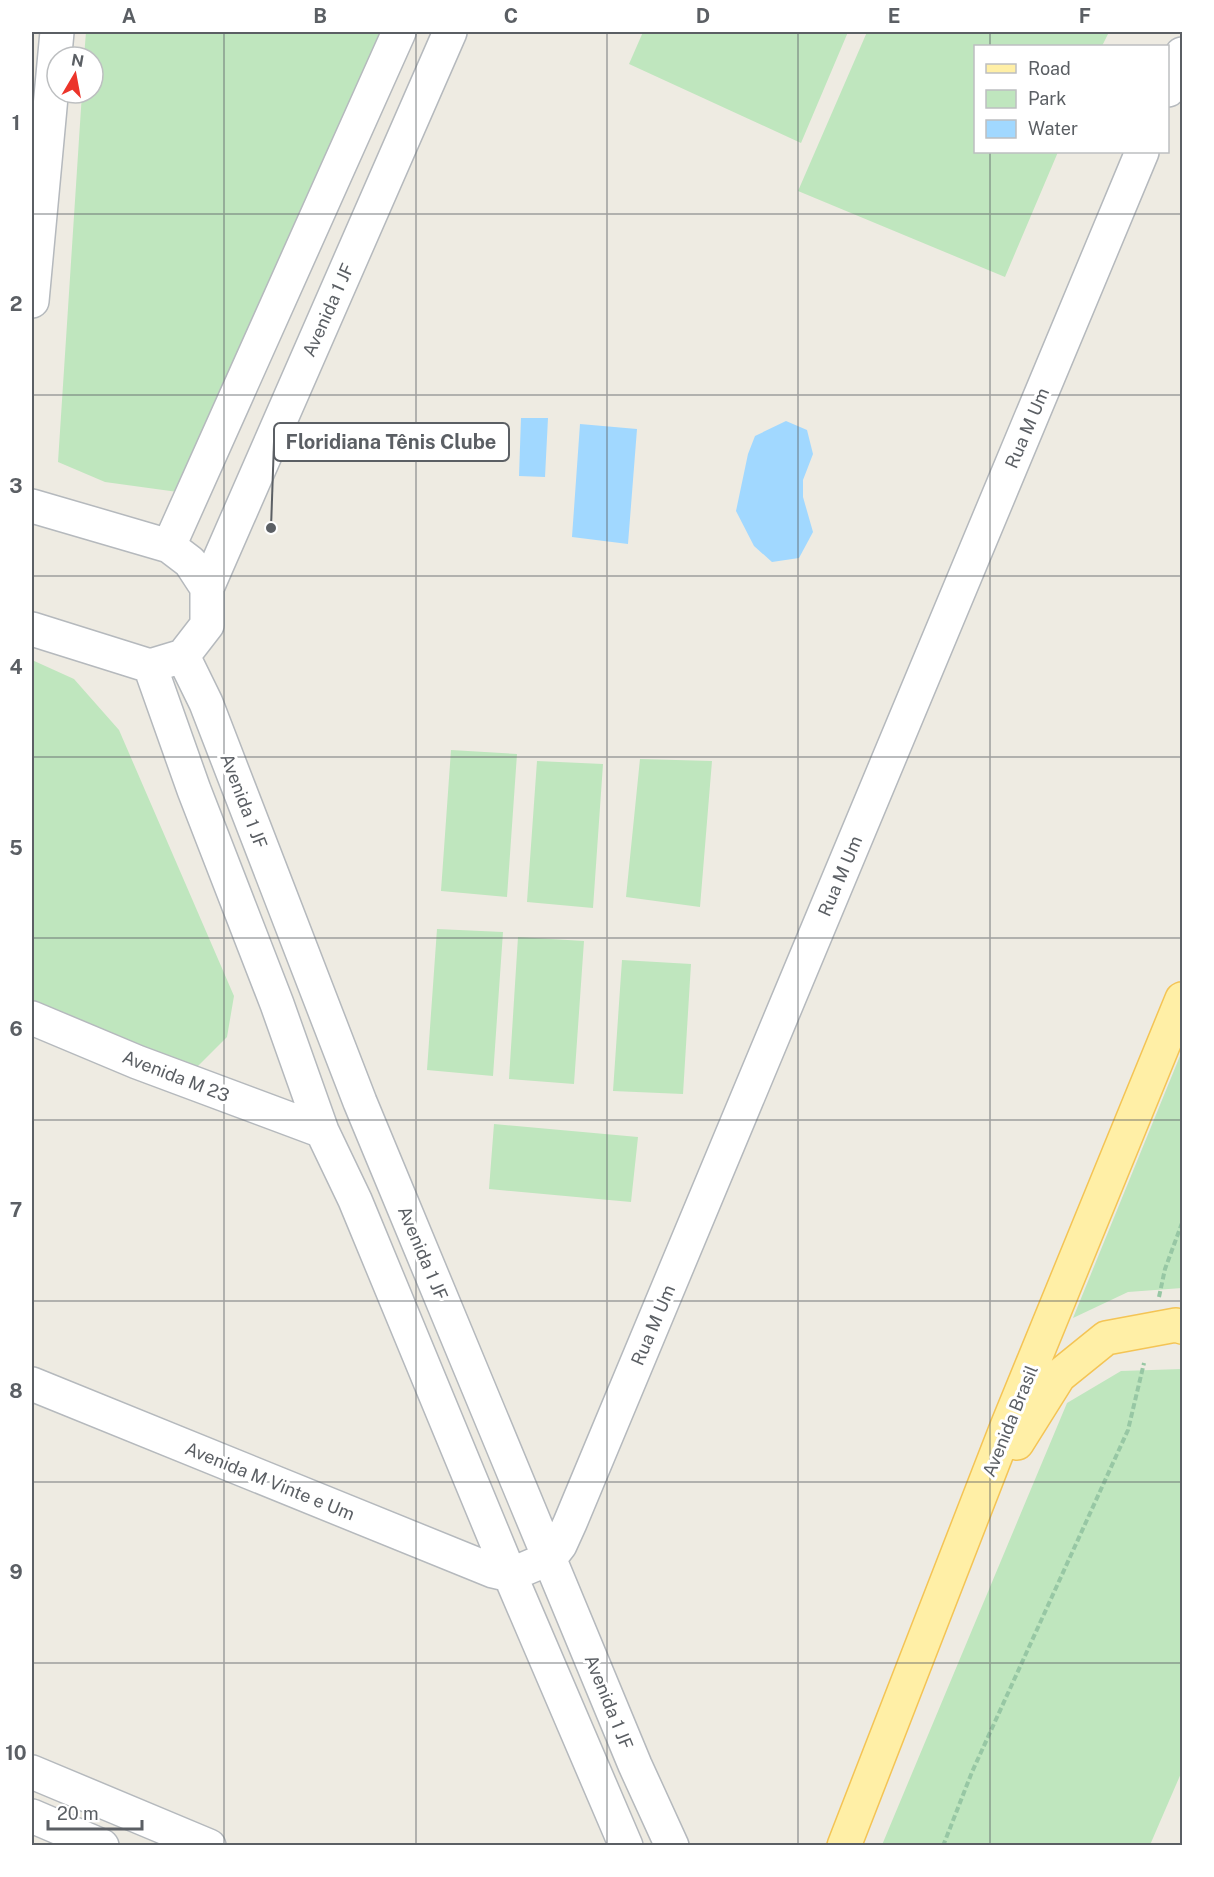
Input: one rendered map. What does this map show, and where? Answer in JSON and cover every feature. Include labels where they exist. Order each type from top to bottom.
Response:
[{"type":"main road","name":"Avenida Brasil","points":[[844,1845],[975,1510],[1182,999]]},
{"type":"main road","points":[[975,1510],[1059,1376],[1106,1338],[1167,1328]]},
{"type":"street","points":[[32,301],[57,32]]},
{"type":"street","points":[[169,546],[399,32]]},
{"type":"street","name":"Avenida 1 JF","points":[[207,588],[450,32]]},
{"type":"street","points":[[1169,85],[1182,54]]},
{"type":"street","name":"Rua M Um","points":[[550,1558],[560,1545],[575,1512],[1142,153]]},
{"type":"street","points":[[32,506],[169,546],[190,562],[207,588],[207,625],[183,656],[150,666],[32,628]]},
{"type":"street","name":"Avenida 1 JF","points":[[183,656],[206,703],[393,1183],[635,1765],[672,1845]]},
{"type":"street","points":[[150,666],[194,790],[277,1004],[322,1131],[355,1200],[510,1575],[626,1845]]},
{"type":"street","points":[[277,1004],[316,988]]},
{"type":"street","name":"Avenida M 23","points":[[32,1018],[137,1062],[322,1131]]},
{"type":"street","points":[[355,1200],[393,1183]]},
{"type":"street","name":"Avenida M Vinte e Um","points":[[32,1384],[466,1561],[510,1575]]},
{"type":"street","points":[[510,1575],[550,1558]]},
{"type":"street","points":[[102,1845],[43,1828],[42,1776],[209,1845]]},
{"type":"path","points":[[943,1845],[972,1772],[1128,1430],[1167,1328],[1165,1269],[1182,1223]]},
{"type":"green space","points":[[86,32],[383,32],[185,493],[105,482],[58,462],[81,105],[105,105],[105,45],[85,45]]},
{"type":"green space","points":[[643,32],[848,32],[801,143],[629,64]]},
{"type":"green space","points":[[867,32],[1109,32],[1102,45],[974,45],[974,153],[1058,153],[1005,277],[798,191]]},
{"type":"green space","points":[[32,660],[74,679],[119,730],[234,996],[227,1037],[197,1067],[157,1061],[32,1009]]},
{"type":"green space","points":[[451,750],[517,754],[507,897],[441,891]]},
{"type":"green space","points":[[640,759],[712,761],[700,907],[626,897]]},
{"type":"green space","points":[[537,761],[603,764],[593,908],[527,902]]},
{"type":"green space","points":[[437,929],[503,932],[493,1076],[427,1070]]},
{"type":"green space","points":[[518,937],[584,941],[574,1084],[509,1079]]},
{"type":"green space","points":[[622,960],[691,964],[683,1094],[613,1091]]},
{"type":"green space","points":[[1182,1051],[1182,1288],[1128,1292],[1073,1318]]},
{"type":"green space","points":[[494,1124],[638,1137],[631,1202],[489,1189]]},
{"type":"green space","points":[[1182,1369],[1182,1771],[1150,1845],[882,1845],[1067,1403],[1121,1371]]},
{"type":"water","points":[[521,418],[548,418],[545,477],[519,476]]},
{"type":"water","points":[[786,421],[807,430],[813,454],[803,480],[803,497],[813,532],[799,558],[772,562],[754,546],[736,511],[748,454],[755,436]]},
{"type":"water","points":[[580,424],[637,429],[628,544],[572,537]]},
{"type":"place","name":"Floridiana Tênis Clube","points":[[271,528]]}]
